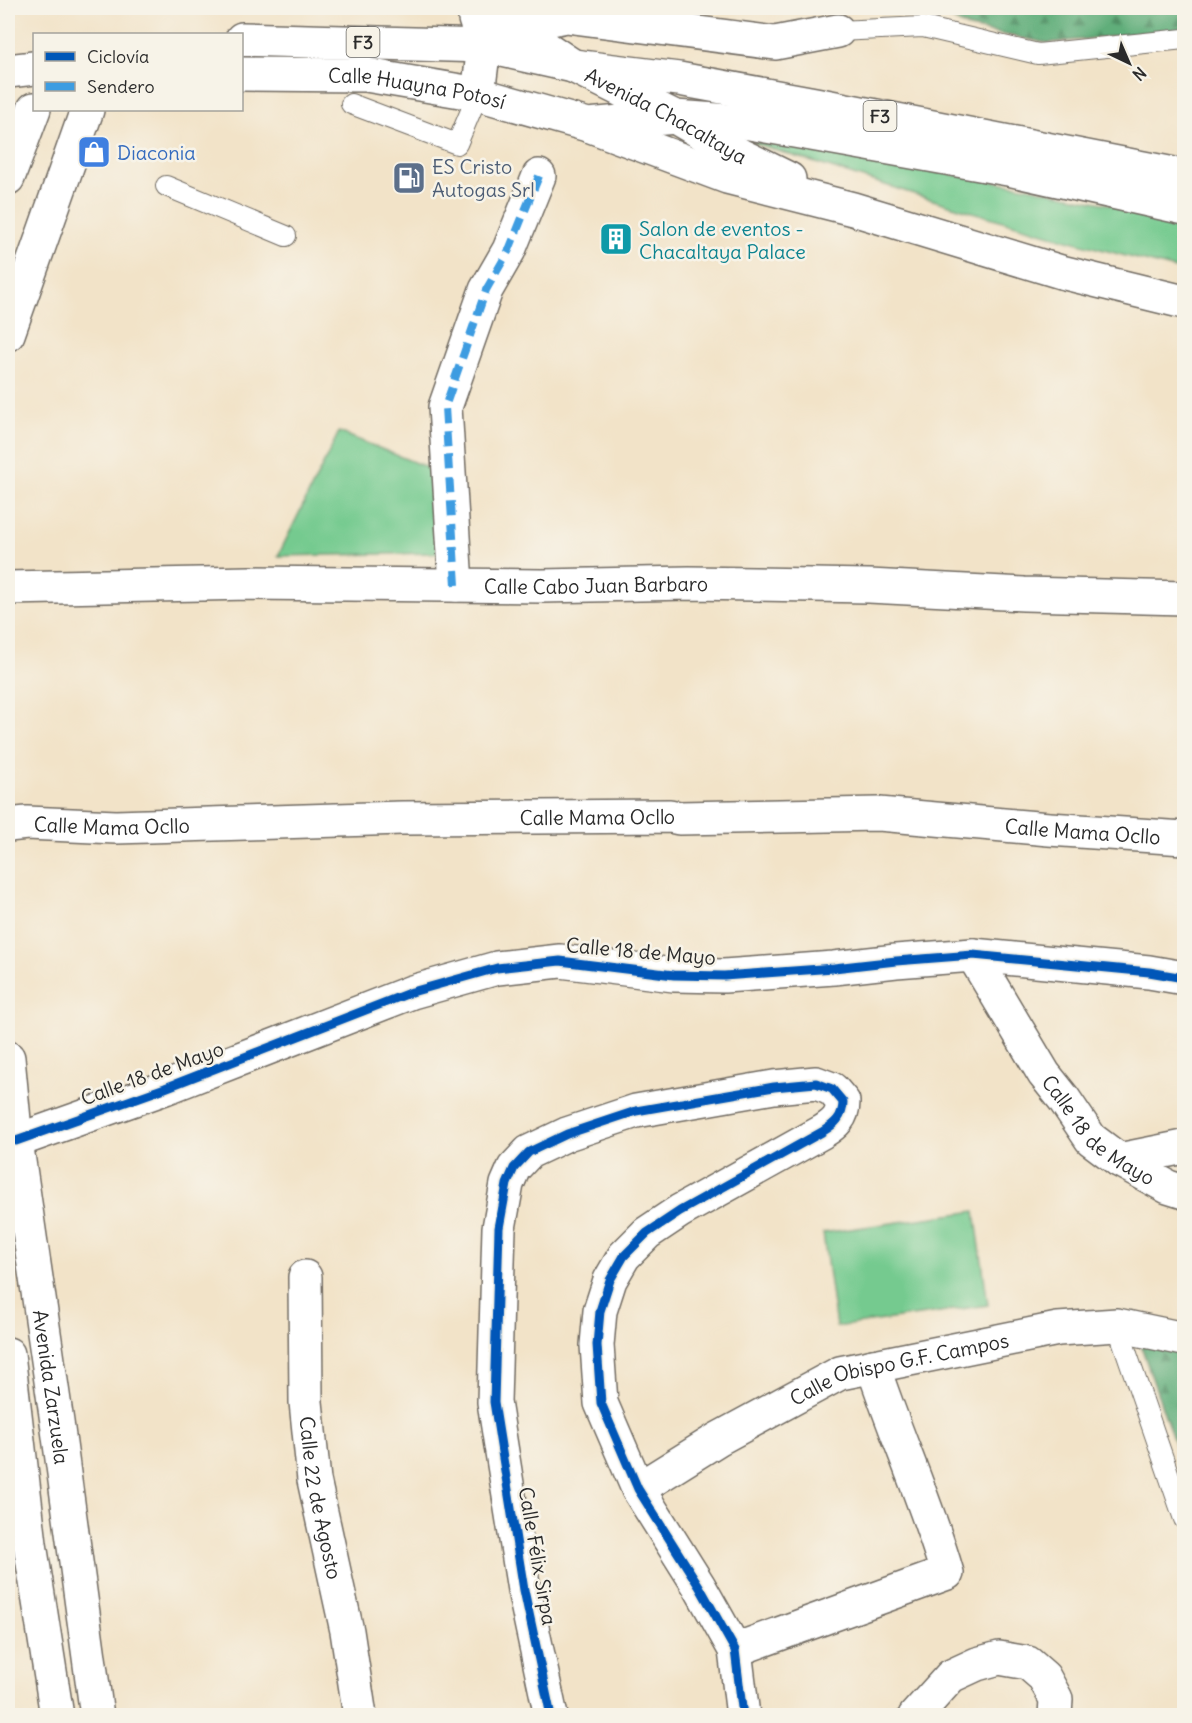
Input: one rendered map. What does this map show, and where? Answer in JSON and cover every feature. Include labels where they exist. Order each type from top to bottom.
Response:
[{"type":"main road","points":[[469,8],[476,20],[484,46],[478,94]]},
{"type":"main road","name":"Avenida Chacaltaya","points":[[486,8],[573,66],[675,117],[740,155],[853,209]]},
{"type":"main road","points":[[484,46],[516,26],[566,16],[682,19],[775,43],[838,31]]},
{"type":"main road","name":"Calle Huayna Potosí","points":[[243,39],[484,46],[573,66]]},
{"type":"main road","name":"F3","points":[[573,66],[701,83],[1185,176]]},
{"type":"main road","points":[[8,71],[33,68]]},
{"type":"main road","name":"Calle Huayna Potosí","points":[[243,74],[366,75],[478,94],[588,125]]},
{"type":"main road","points":[[8,178],[33,111]]},
{"type":"main road","points":[[8,334],[87,111]]},
{"type":"main road","name":"F3","points":[[588,125],[675,117],[744,122],[996,167],[1185,208]]},
{"type":"main road","name":"Avenida Chacaltaya","points":[[588,125],[727,177],[853,209],[1060,272],[1185,302]]},
{"type":"main road","points":[[456,585],[445,407],[486,290],[509,250],[539,176]]},
{"type":"main road","name":"Calle Cabo Juan Barbaro","points":[[8,588],[250,583],[689,584],[1185,598]]},
{"type":"main road","name":"Calle Mama Ocllo","points":[[8,825],[27,823],[116,827],[390,819],[670,816],[679,818],[879,814],[1174,842]]},
{"type":"main road","name":"Calle 18 de Mayo","points":[[973,955],[1044,1074],[1091,1139],[1119,1160],[1168,1187],[1185,1192]]},
{"type":"main road","name":"Calle 18 de Mayo","points":[[16,1141],[165,1088],[412,992],[497,968],[560,961],[674,975],[724,976],[973,955],[1149,972],[1185,978]]},
{"type":"main road","name":"Avenida Zarzuela","points":[[8,1058],[16,1141],[97,1716]]},
{"type":"main road","name":"Calle Félix Sirpa","points":[[551,1716],[524,1590],[495,1402],[499,1228],[507,1184],[514,1168],[529,1152],[567,1134],[636,1112],[774,1087],[816,1083],[832,1089],[841,1098],[843,1106],[838,1120],[830,1127],[680,1211],[647,1233],[624,1256],[610,1280],[600,1311],[597,1346],[601,1403],[638,1489]]},
{"type":"main road","points":[[1119,1160],[1185,1147]]},
{"type":"main road","name":"Calle 22 de Agosto","points":[[305,1277],[306,1402],[314,1480],[347,1631],[360,1716]]},
{"type":"main road","name":"Calle Obispo G.F. Campos","points":[[638,1489],[718,1439],[840,1373],[1058,1329],[1117,1325],[1185,1339]]},
{"type":"main road","name":"Avenida Zarzuela","points":[[8,1354],[30,1544],[57,1716]]},
{"type":"main road","points":[[735,1650],[947,1574],[939,1543],[889,1416],[873,1366]]},
{"type":"main road","points":[[638,1489],[699,1586],[735,1650],[743,1716]]},
{"type":"main road","points":[[915,1716],[951,1676],[977,1664],[999,1658],[1028,1663],[1044,1677],[1056,1699],[1055,1716]]},
{"type":"lane","points":[[838,31],[923,27],[1038,54],[1185,39]]},
{"type":"lane","points":[[351,104],[457,144],[478,94]]},
{"type":"lane","points":[[166,186],[286,236]]},
{"type":"lane","points":[[1117,1325],[1185,1519]]},
{"type":"green space","points":[[883,8],[1184,8],[1184,29],[1048,43],[969,28],[939,13],[883,12]]},
{"type":"green space","points":[[741,139],[1027,187],[1184,220],[1184,271],[1128,257],[906,192]]},
{"type":"green space","points":[[339,432],[436,471],[437,553],[278,556]]},
{"type":"green space","points":[[975,1211],[988,1305],[836,1327],[823,1233]]},
{"type":"green space","points":[[1139,1340],[1184,1351],[1184,1471]]},
{"type":"marked path","points":[[456,585],[445,407],[486,290],[509,250],[539,176]]},
{"type":"cycle path","points":[[16,1141],[165,1088],[412,992],[497,968],[560,961],[674,975],[724,976],[973,955],[1149,972],[1184,978]]},
{"type":"cycle path","points":[[551,1716],[524,1590],[494,1402],[499,1228],[507,1184],[514,1168],[529,1152],[567,1134],[636,1111],[774,1087],[816,1083],[832,1089],[843,1102],[842,1112],[834,1123],[822,1132],[680,1211],[647,1233],[624,1256],[610,1280],[600,1311],[597,1345],[601,1403],[638,1489],[699,1586],[735,1650],[743,1716]]},
{"type":"place","name":"Diaconia","points":[[94,152]]},
{"type":"place","name":"ES Cristo Autogas Srl","points":[[409,178]]},
{"type":"place","name":"Salon de eventos - Chacaltaya Palace","points":[[616,239]]}]
